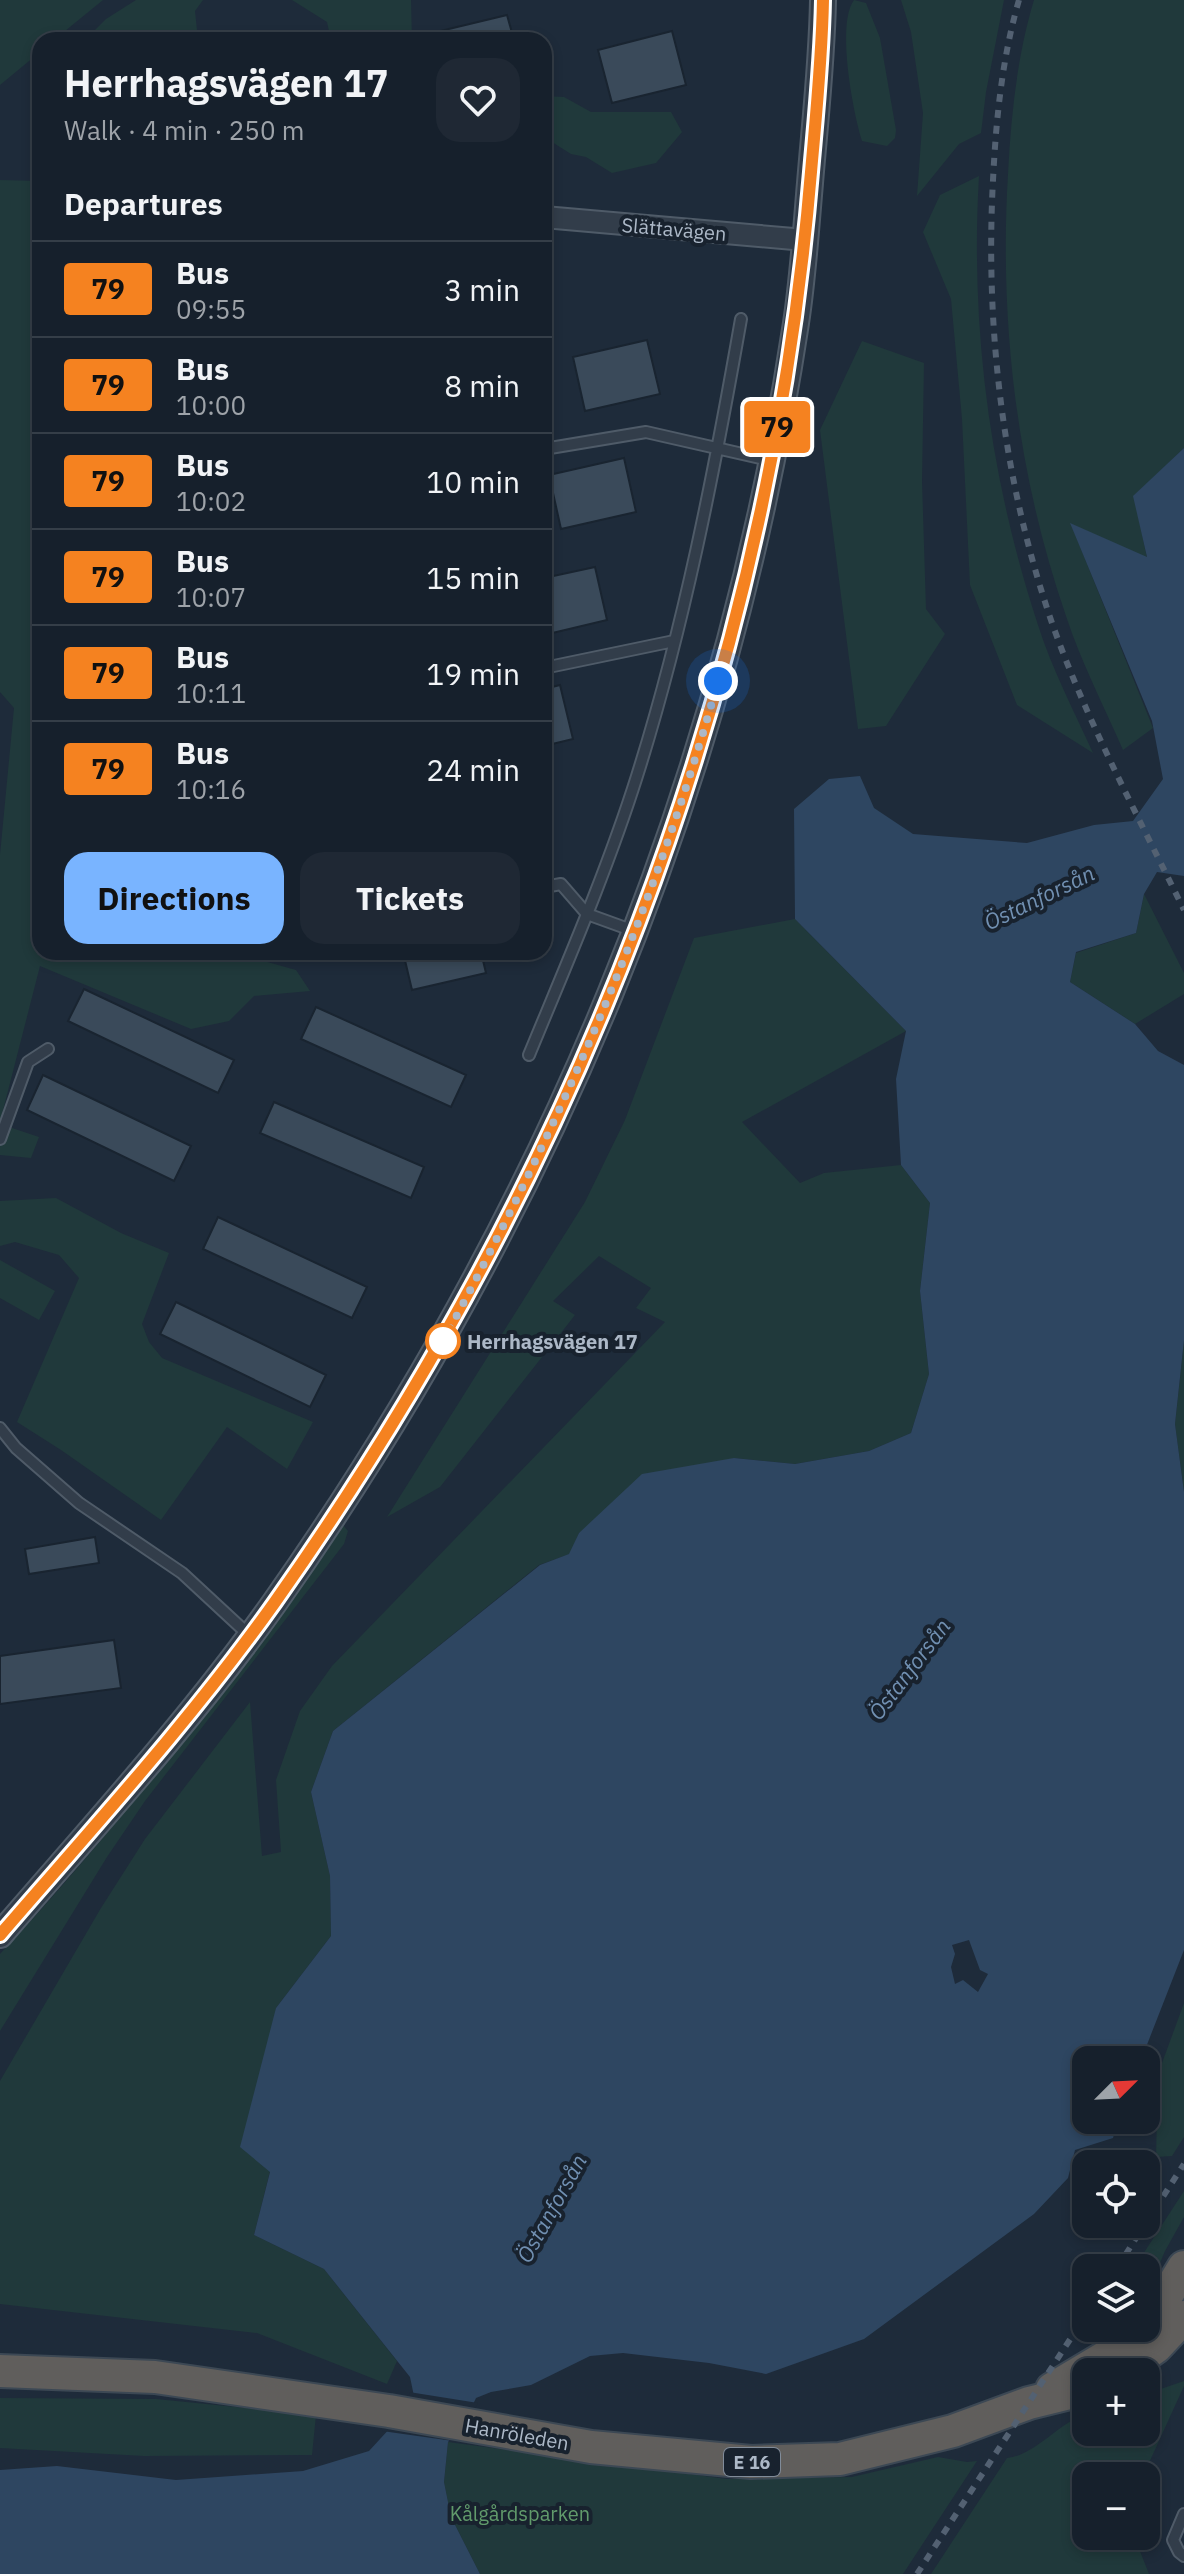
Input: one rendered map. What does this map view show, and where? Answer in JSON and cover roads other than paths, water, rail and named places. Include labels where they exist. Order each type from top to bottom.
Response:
[{"type":"highway","points":[[1160,2302],[1184,2267]]},
{"type":"highway","points":[[1141,2358],[1156,2347],[1184,2317]]},
{"type":"highway","name":"Hanröleden","points":[[1029,2403],[1114,2352],[1125,2342]]},
{"type":"highway","name":"Hanröleden","points":[[0,2371],[155,2377],[389,2411],[591,2447],[751,2462],[840,2459],[953,2431],[1029,2403],[1072,2392]]},
{"type":"street","points":[[0,1935],[141,1772],[250,1636],[375,1453],[443,1341],[525,1185],[570,1090],[636,932],[710,711],[751,558],[797,316],[820,66],[823,0]]},
{"type":"street","name":"Slättavägen","points":[[552,218],[805,240]]},
{"type":"lane","points":[[529,1055],[587,914],[637,777],[674,641],[719,448],[741,319]]},
{"type":"lane","points":[[552,448],[646,432],[770,461]]},
{"type":"lane","points":[[552,666],[674,641]]},
{"type":"lane","points":[[552,886],[561,884],[587,914],[636,932]]},
{"type":"lane","points":[[0,1139],[28,1062],[48,1049]]},
{"type":"lane","points":[[0,1428],[16,1448],[79,1503],[182,1573],[250,1636]]},
{"type":"lane","points":[[1184,2514],[1173,2540],[1184,2556]]},
{"type":"water","name":"Östanforsån","points":[[1184,448],[1184,876],[1157,872],[1144,894],[1136,933],[1076,952],[1070,982],[1135,1024],[1158,1051],[1184,1065],[1184,1340],[1175,1424],[1184,1492],[1184,1950],[1146,2046],[1072,2046],[1072,2134],[1114,2134],[1113,2138],[1072,2150],[1068,2178],[1034,2214],[864,2339],[766,2374],[709,2363],[623,2353],[590,2356],[531,2385],[476,2398],[466,2419],[448,2442],[444,2482],[451,2517],[480,2574],[0,2574],[0,2470],[57,2466],[176,2480],[303,2471],[369,2451],[415,2401],[410,2377],[324,2269],[254,2235],[270,2172],[240,2147],[276,2008],[331,1936],[330,1876],[311,1792],[333,1731],[540,1565],[569,1554],[579,1533],[642,1474],[734,1458],[795,1464],[869,1451],[911,1433],[929,1374],[920,1291],[930,1203],[901,1165],[896,1079],[906,1031],[795,919],[794,809],[829,779],[860,776],[874,808],[913,834],[1027,843],[1094,825],[1133,821],[1163,779],[1152,721],[1070,523],[1147,557],[1133,496]],"holes":[[[969,1940],[980,1970],[988,1974],[978,1992],[963,1980],[955,1984],[951,1967],[955,1954],[952,1945]]]},
{"type":"railway","points":[[1019,0],[1008,44],[998,112],[991,236],[995,348],[1010,460],[1035,569],[1066,660],[1114,768],[1184,910]]},
{"type":"railway","points":[[1160,2201],[1184,2164]]},
{"type":"railway","points":[[1126,2254],[1136,2238]]},
{"type":"railway","points":[[917,2574],[1072,2336]]},
{"type":"place","name":"Herrhagsvägen 17","points":[[443,1341]]},
{"type":"park label","name":"Kålgårdsparken","points":[[520,2513]]}]
